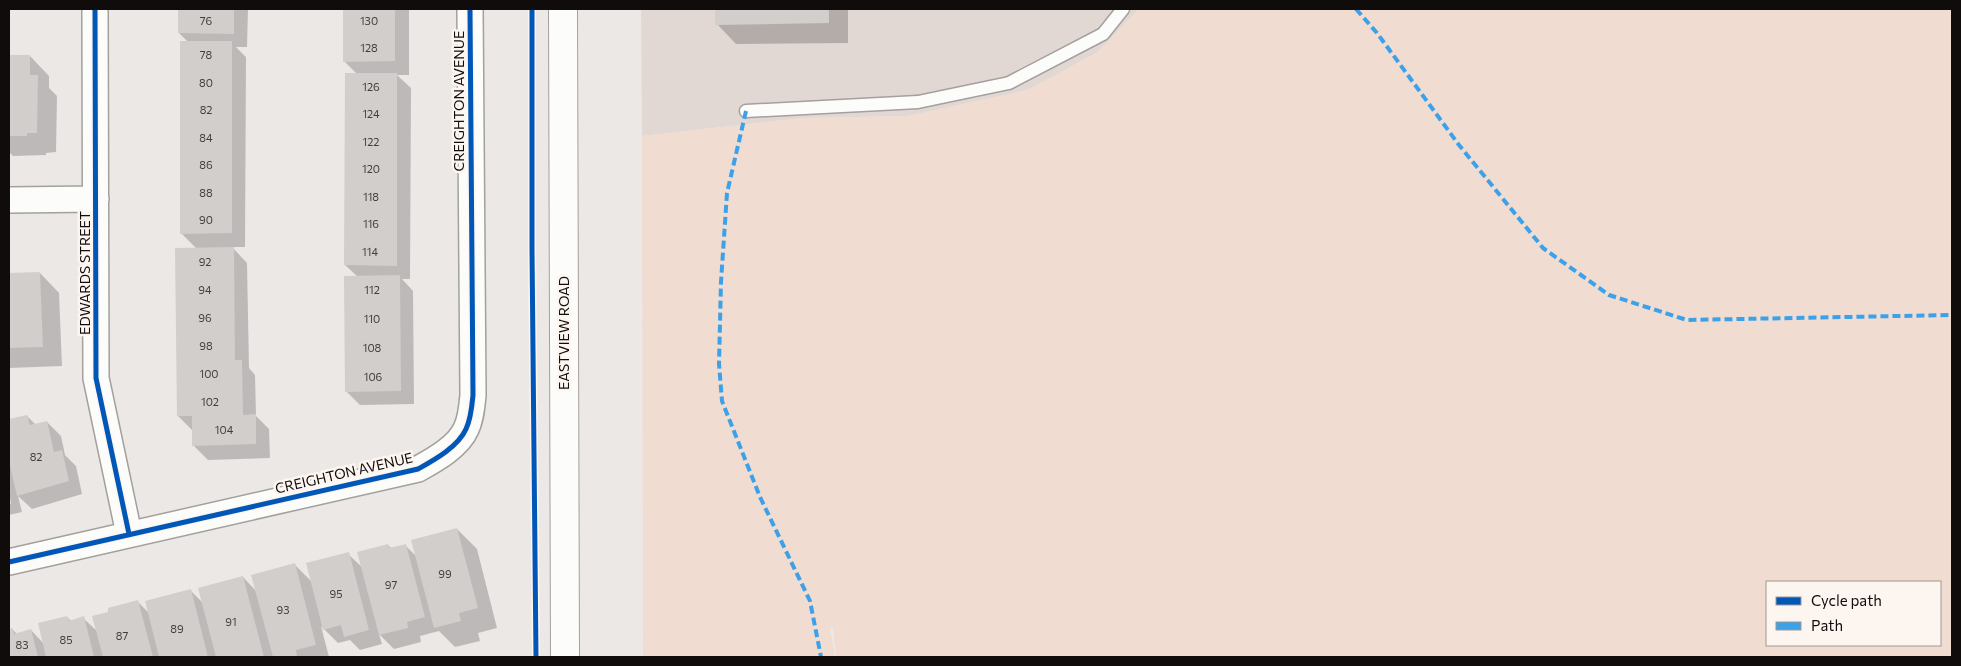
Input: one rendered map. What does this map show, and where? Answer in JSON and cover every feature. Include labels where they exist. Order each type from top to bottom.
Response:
[{"type":"street","name":"EDWARDS STREET","points":[[95,9],[96,378],[129,534]]},
{"type":"street","name":"CREIGHTON AVENUE","points":[[9,562],[418,468],[444,454],[465,431],[471,412],[473,395],[470,9]]},
{"type":"street","name":"EASTVIEW ROAD","points":[[562,9],[565,657]]},
{"type":"street","points":[[9,200],[96,199]]},
{"type":"lane","points":[[746,111],[918,102],[1009,83],[1103,34],[1122,9]]},
{"type":"shaded area","points":[[641,9],[1139,9],[1098,52],[1028,90],[908,116],[803,118],[642,136]]},
{"type":"shaded area","points":[[1139,9],[1952,9],[1952,657],[836,657],[833,628],[830,628],[835,657],[643,657],[642,136],[803,118],[908,116],[1028,90],[1098,52]]},
{"type":"building","points":[[178,9],[234,9],[234,34],[178,33]]},
{"type":"building","points":[[343,9],[395,9],[395,61],[343,62]]},
{"type":"building","points":[[715,9],[829,9],[829,23],[715,25]]},
{"type":"building","points":[[180,41],[232,41],[232,233],[180,234]]},
{"type":"building","points":[[9,55],[30,55],[30,75],[38,75],[37,133],[27,133],[27,136],[9,136]]},
{"type":"building","points":[[345,73],[397,73],[397,266],[344,265]]},
{"type":"building","points":[[234,247],[235,360],[242,360],[243,415],[256,414],[256,444],[192,446],[192,416],[177,416],[175,248]]},
{"type":"building","points":[[40,272],[43,347],[9,348],[9,273]]},
{"type":"building","points":[[400,275],[401,391],[345,392],[344,276]]},
{"type":"building","points":[[27,415],[30,425],[47,421],[54,452],[62,450],[69,481],[17,496],[9,461],[9,419]]},
{"type":"building","points":[[457,528],[478,608],[459,613],[461,621],[434,628],[411,540]]},
{"type":"building","points":[[388,544],[389,548],[406,544],[425,617],[407,622],[408,628],[379,635],[357,552]]},
{"type":"building","points":[[349,552],[369,630],[344,637],[341,625],[323,630],[306,563]]},
{"type":"building","points":[[295,563],[316,645],[296,650],[297,657],[273,657],[251,575]]},
{"type":"building","points":[[243,576],[264,657],[216,657],[198,588]]},
{"type":"building","points":[[191,589],[208,657],[159,657],[145,601]]},
{"type":"building","points":[[138,600],[153,657],[103,657],[92,616],[108,612],[108,608]]},
{"type":"building","points":[[67,616],[69,621],[84,616],[94,657],[46,657],[38,623]]},
{"type":"building","points":[[12,628],[14,634],[31,629],[38,657],[9,657],[9,629]]},
{"type":"marked path","points":[[1356,9],[1377,33],[1459,145],[1543,248],[1609,295],[1687,320],[1952,315]]},
{"type":"marked path","points":[[746,111],[727,193],[721,282],[719,364],[722,401],[760,497],[810,601],[821,657]]},
{"type":"cycle path","points":[[95,9],[96,378],[129,534]]},
{"type":"cycle path","points":[[9,562],[418,469],[457,442],[468,425],[473,395],[470,9]]},
{"type":"cycle path","points":[[532,9],[536,657]]}]
